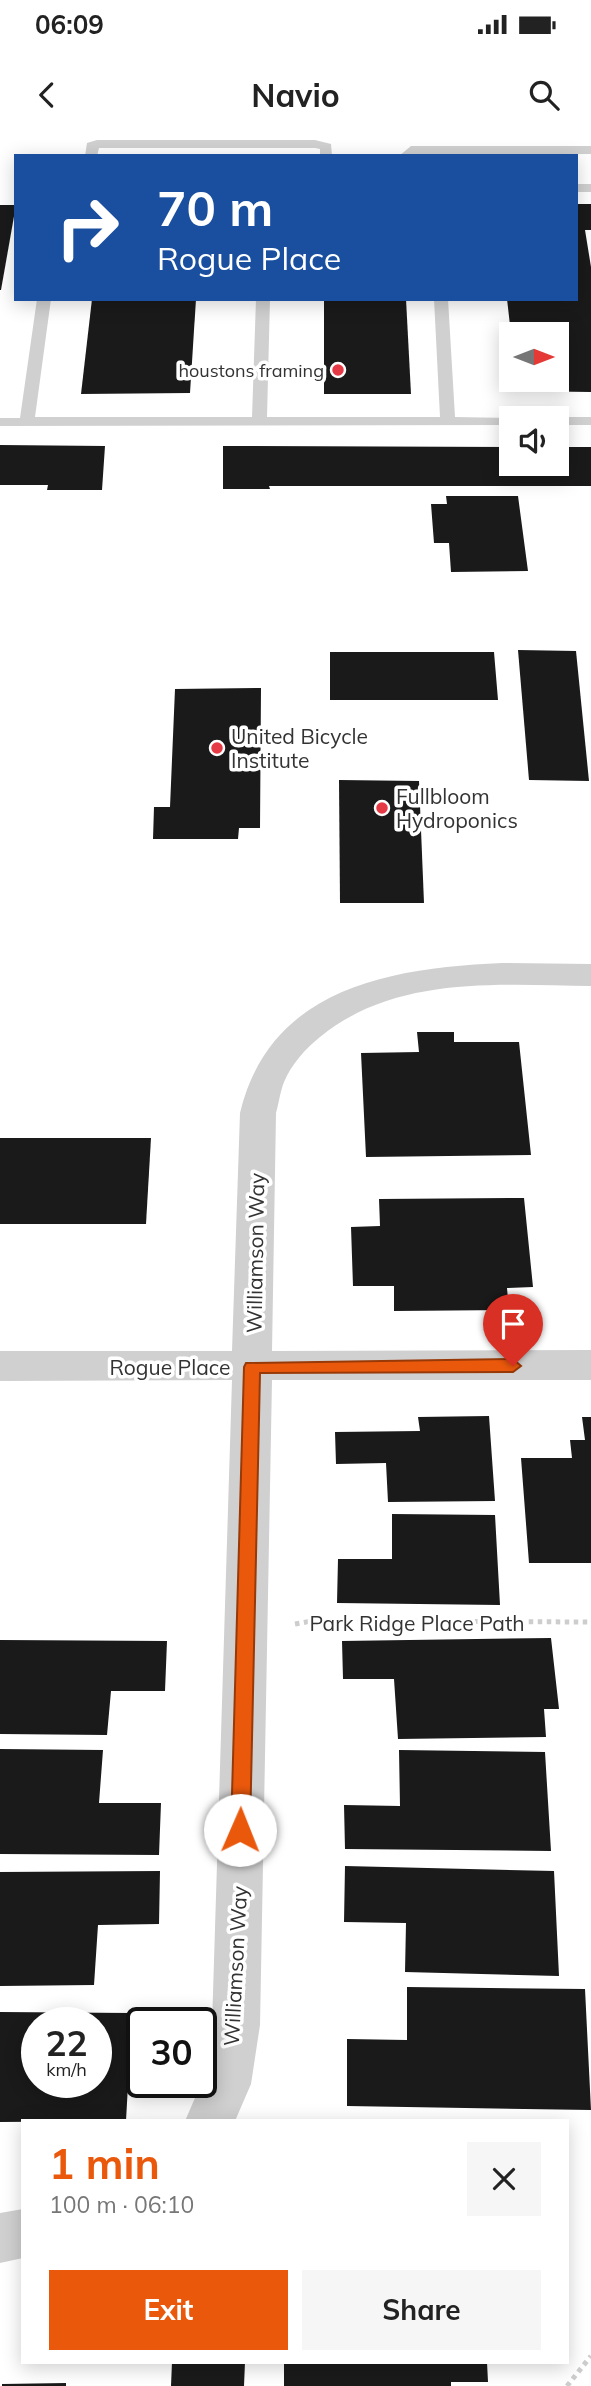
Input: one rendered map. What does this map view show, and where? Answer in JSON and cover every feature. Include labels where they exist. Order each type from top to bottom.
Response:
[{"type":"street","name":"Williamson Way","points":[[211,2119],[226,2084],[236,2025],[258,1113],[267,1079],[289,1044],[323,1012],[365,994],[408,981],[468,975],[591,975]]},
{"type":"street","name":"Rogue Place","points":[[0,1366],[591,1365]]},
{"type":"street","points":[[0,2238],[21,2233]]},
{"type":"lane","points":[[91,154],[92,146],[97,144],[315,144],[326,147],[326,154]]},
{"type":"lane","points":[[407,154],[411,150],[591,150]]},
{"type":"lane","points":[[27,422],[44,301]]},
{"type":"lane","points":[[259,421],[263,301]]},
{"type":"lane","points":[[441,301],[449,421]]},
{"type":"lane","points":[[0,422],[499,421]]},
{"type":"lane","points":[[569,421],[591,421]]},
{"type":"path","name":"Park Ridge Place Path","points":[[245,1635],[312,1621],[591,1622]]},
{"type":"path","points":[[567,2386],[591,2356]]},
{"type":"building","points":[[578,204],[591,204],[591,230],[585,230],[591,267],[591,392],[569,392],[569,322],[510,322],[507,301],[578,301]]},
{"type":"building","points":[[0,205],[14,205],[14,216],[0,290]]},
{"type":"building","points":[[92,301],[196,301],[190,393],[81,394]]},
{"type":"building","points":[[324,301],[406,301],[411,394],[324,394]]},
{"type":"building","points":[[0,445],[105,446],[102,490],[47,490],[48,485],[0,485]]},
{"type":"building","points":[[223,446],[499,447],[499,476],[569,476],[569,447],[591,447],[591,486],[269,486],[270,489],[223,489]]},
{"type":"building","points":[[446,496],[518,496],[528,571],[451,572],[449,543],[434,543],[431,504],[447,504]]},
{"type":"building","points":[[518,650],[576,651],[589,781],[529,780]]},
{"type":"building","points":[[330,652],[494,652],[498,700],[330,700]]},
{"type":"building","name":"United Bicycle Institute","points":[[261,688],[260,828],[239,828],[238,839],[153,839],[154,807],[170,807],[175,689]]},
{"type":"building","points":[[339,780],[419,781],[424,903],[340,903]]},
{"type":"building","points":[[417,1032],[454,1032],[454,1042],[519,1042],[531,1155],[366,1157],[361,1053],[419,1052]]},
{"type":"building","points":[[0,1138],[151,1138],[146,1224],[0,1224]]},
{"type":"building","points":[[524,1198],[533,1287],[507,1288],[509,1310],[394,1311],[394,1286],[353,1286],[351,1227],[380,1226],[379,1199]]},
{"type":"building","points":[[489,1416],[495,1501],[388,1502],[386,1463],[336,1464],[335,1432],[420,1431],[418,1417]]},
{"type":"building","points":[[582,1417],[591,1417],[591,1563],[529,1563],[521,1458],[572,1458],[570,1440],[585,1440]]},
{"type":"building","points":[[392,1514],[495,1515],[500,1605],[337,1603],[338,1559],[392,1559]]},
{"type":"building","points":[[551,1638],[559,1709],[544,1709],[546,1737],[398,1739],[394,1679],[343,1679],[342,1641]]},
{"type":"building","points":[[0,1640],[167,1641],[165,1691],[111,1691],[107,1735],[0,1734]]},
{"type":"building","points":[[0,1749],[103,1750],[99,1803],[161,1803],[159,1855],[0,1854]]},
{"type":"building","points":[[399,1750],[545,1752],[551,1851],[345,1849],[344,1805],[400,1806]]},
{"type":"building","points":[[345,1866],[554,1871],[559,1976],[405,1972],[406,1923],[344,1922]]},
{"type":"building","points":[[160,1871],[159,1924],[98,1925],[94,1985],[0,1986],[0,1872]]},
{"type":"building","points":[[407,1987],[585,1989],[591,2110],[347,2106],[347,2039],[407,2040]]},
{"type":"building","points":[[0,2012],[21,2012],[21,2098],[112,2098],[112,2013],[126,2013],[126,2119],[21,2119],[21,2122],[0,2122]]},
{"type":"building","points":[[172,2364],[245,2364],[244,2386],[171,2386]]},
{"type":"building","points":[[284,2364],[487,2364],[488,2382],[451,2382],[451,2386],[284,2386]]},
{"type":"building","points":[[66,2383],[66,2386],[2,2386],[2,2384]]},
{"type":"place","name":"houstons framing","points":[[338,370]]},
{"type":"place","name":"United Bicycle Institute","points":[[217,748]]},
{"type":"place","name":"Fullbloom Hydroponics","points":[[382,808]]},
{"type":"route","points":[[240,1830],[252,1367],[513,1366]]}]
